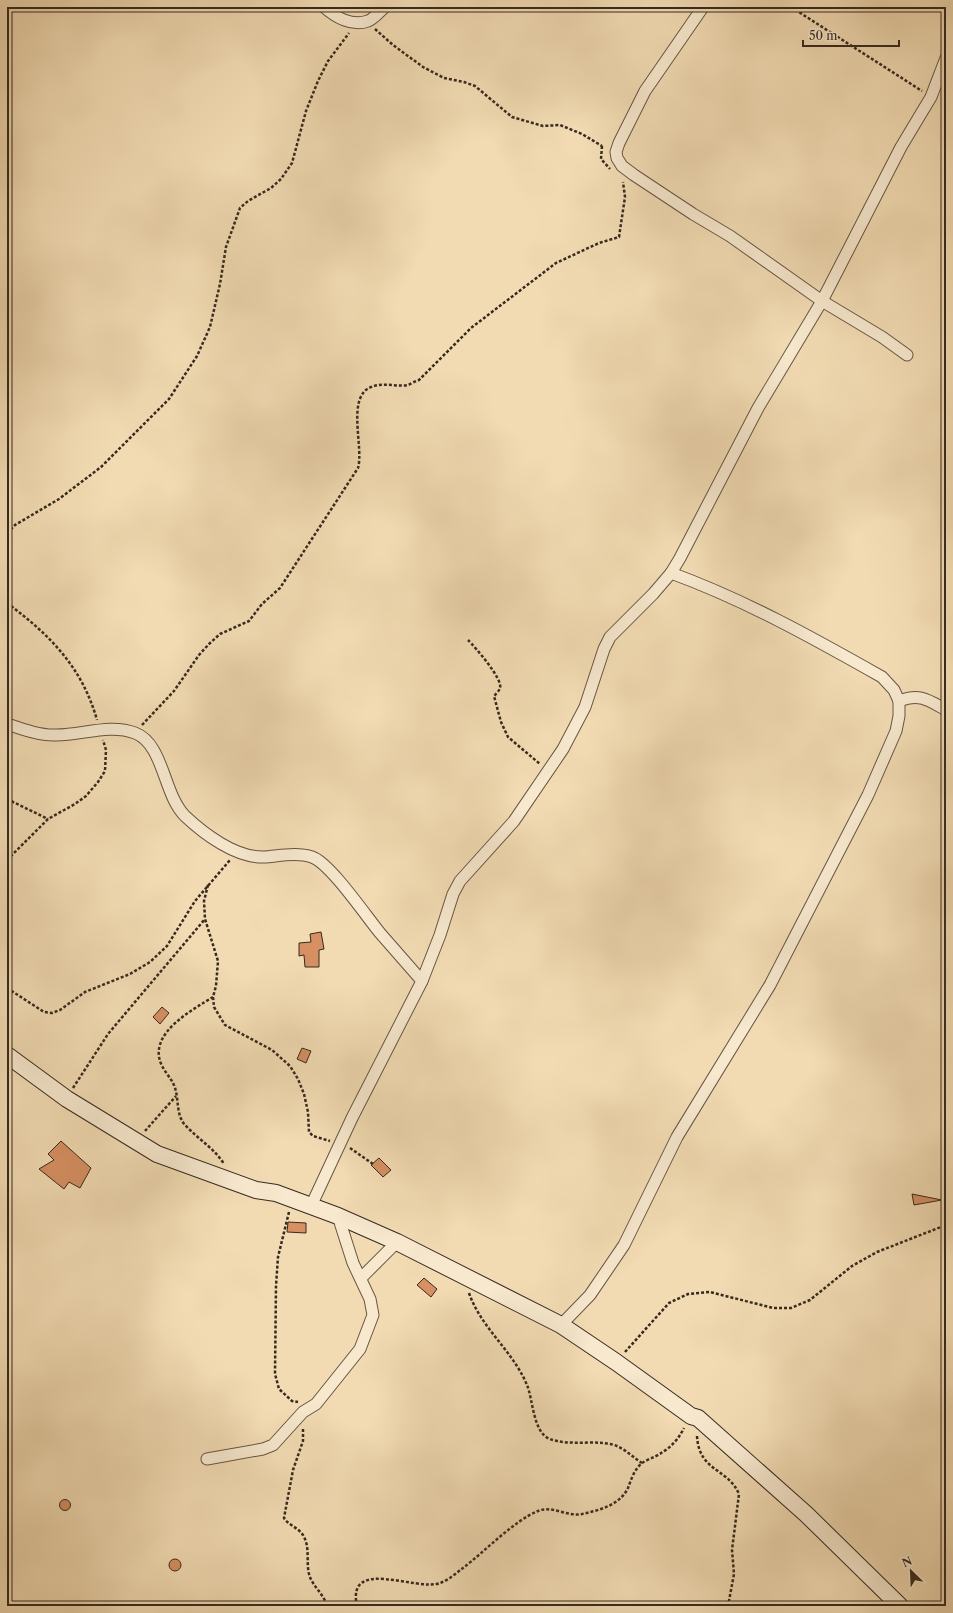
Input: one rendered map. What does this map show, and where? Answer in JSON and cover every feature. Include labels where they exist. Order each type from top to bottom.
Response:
[{"type":"street","points":[[324,7],[346,21],[363,22],[385,7]]},
{"type":"street","points":[[703,7],[645,91],[619,143],[616,152],[617,158],[622,166],[634,175],[754,252],[822,301],[882,337],[907,355]]},
{"type":"street","points":[[311,1206],[340,1144],[422,981],[440,935],[453,894],[460,881],[514,821],[574,730],[594,684],[604,649],[610,637],[671,573],[758,408],[822,301],[901,147],[931,97],[946,58]]},
{"type":"street","points":[[562,1325],[590,1295],[624,1245],[678,1137],[770,985],[807,916],[881,768],[896,731],[899,716],[899,701],[894,690],[882,677],[740,600],[671,573]]},
{"type":"street","points":[[899,701],[918,696],[946,710]]},
{"type":"street","points":[[7,724],[41,734],[54,736],[82,734],[100,730],[117,730],[135,733],[147,741],[156,754],[168,790],[184,815],[223,845],[238,853],[261,857],[293,855],[312,857],[333,873],[422,981]]},
{"type":"street","points":[[7,1056],[67,1099],[157,1154],[256,1190],[276,1193],[338,1216],[397,1242],[562,1325],[694,1417],[806,1514],[900,1606]]},
{"type":"street","points":[[207,1459],[263,1449],[274,1445],[303,1412],[316,1404],[360,1349],[368,1333],[374,1315],[370,1299],[353,1263],[338,1216]]},
{"type":"street","points":[[361,1278],[397,1242]]},
{"type":"path","points":[[791,7],[931,97]]},
{"type":"path","points":[[7,533],[15,525],[59,499],[100,467],[170,399],[197,356],[210,327],[220,284],[226,247],[240,208],[248,201],[271,188],[281,179],[292,163],[306,111],[318,81],[340,44],[363,22],[408,57],[435,74],[475,86],[512,117],[543,126],[555,124],[560,125],[582,134],[602,146],[617,158]]},
{"type":"path","points":[[602,146],[601,159],[614,172]]},
{"type":"path","points":[[135,733],[174,691],[199,655],[209,644],[220,634],[249,621],[262,604],[280,588],[358,468],[360,454],[358,405],[361,394],[369,388],[379,384],[408,385],[419,380],[471,328],[556,263],[598,243],[619,237],[625,190],[624,183],[620,178]]},
{"type":"path","points":[[7,602],[33,622],[57,645],[77,673],[92,702],[106,750],[105,770],[98,782],[86,796],[48,819],[7,860]]},
{"type":"path","points":[[468,640],[483,657],[500,683],[500,689],[494,696],[504,731],[508,737],[548,771]]},
{"type":"path","points":[[7,799],[48,819]]},
{"type":"path","points":[[7,988],[44,1012],[52,1013],[60,1010],[85,992],[119,980],[150,962],[167,946],[195,901],[221,869],[238,853]]},
{"type":"path","points":[[208,885],[204,901],[205,919],[218,961],[216,986],[213,997],[214,1007],[222,1023],[272,1050],[290,1066],[298,1079],[304,1094],[308,1112],[309,1132],[314,1136],[357,1151],[373,1164]]},
{"type":"path","points":[[67,1099],[108,1034],[205,919]]},
{"type":"path","points":[[213,997],[177,1021],[169,1029],[159,1047],[160,1062],[173,1082],[177,1095],[178,1113],[185,1125],[214,1150],[234,1182]]},
{"type":"path","points":[[136,1142],[177,1095]]},
{"type":"path","points":[[293,1199],[284,1226],[278,1257],[275,1358],[276,1381],[283,1394],[292,1401],[303,1404],[316,1404]]},
{"type":"path","points":[[616,1362],[669,1303],[688,1294],[710,1292],[773,1308],[791,1308],[810,1300],[852,1266],[877,1252],[946,1225]]},
{"type":"path","points":[[465,1277],[469,1295],[478,1314],[521,1371],[528,1386],[537,1423],[544,1435],[549,1439],[571,1444],[615,1446],[642,1463]]},
{"type":"path","points":[[303,1412],[303,1441],[293,1470],[284,1518],[296,1527],[304,1537],[308,1556],[309,1574],[323,1596],[327,1606]]},
{"type":"path","points":[[357,1606],[355,1592],[356,1587],[368,1580],[382,1578],[426,1585],[440,1583],[458,1572],[524,1519],[539,1510],[552,1510],[566,1514],[581,1514],[613,1504],[626,1493],[636,1470],[642,1463],[669,1448],[679,1438],[694,1417]]},
{"type":"path","points":[[694,1417],[697,1444],[704,1458],[709,1465],[730,1481],[739,1494],[732,1550],[734,1574],[728,1606]]},
{"type":"building","points":[[321,932],[324,949],[319,950],[319,967],[305,967],[304,955],[299,956],[299,943],[311,942],[310,934]]},
{"type":"building","points":[[162,1007],[169,1013],[160,1024],[153,1017]]},
{"type":"building","points":[[302,1048],[311,1051],[306,1063],[297,1059]]},
{"type":"building","points":[[61,1141],[91,1168],[80,1188],[69,1182],[64,1189],[39,1169],[54,1160],[48,1154]]},
{"type":"building","points":[[379,1158],[391,1170],[383,1177],[371,1165]]},
{"type":"building","points":[[912,1194],[942,1200],[914,1205]]},
{"type":"building","points":[[288,1222],[306,1223],[306,1233],[287,1232]]},
{"type":"building","points":[[424,1278],[437,1289],[431,1297],[417,1285]]},
{"type":"building","points":[[65,1499],[69,1501],[71,1505],[69,1509],[65,1511],[61,1509],[59,1505],[61,1501]]},
{"type":"building","points":[[173,1559],[177,1559],[181,1565],[177,1571],[173,1571],[169,1567],[169,1563]]}]
